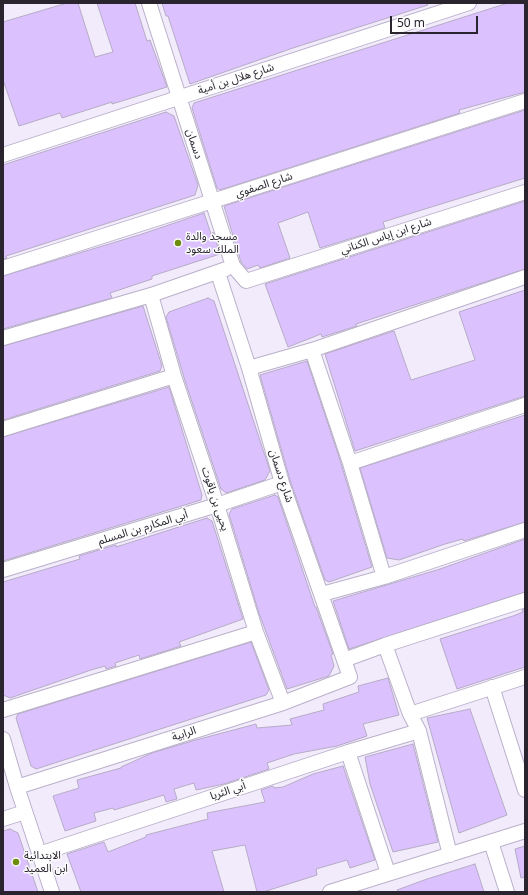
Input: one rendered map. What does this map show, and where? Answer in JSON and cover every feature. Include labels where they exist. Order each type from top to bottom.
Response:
[{"type":"street","name":"دسمان","points":[[149,3],[233,266],[246,280]]},
{"type":"street","name":"شارع هلال بن أمية","points":[[3,155],[469,3]]},
{"type":"street","name":"شارع الصفوي","points":[[3,268],[525,101]]},
{"type":"street","name":"شارع ابن إياس الكناني","points":[[246,280],[525,192]]},
{"type":"street","points":[[3,338],[151,295],[218,273],[233,266]]},
{"type":"street","name":"شارع دسمان","points":[[218,273],[249,368],[282,483],[350,677]]},
{"type":"street","points":[[249,368],[312,350],[525,277]]},
{"type":"street","name":"يحيى بن ياقوت","points":[[151,295],[174,376],[217,505],[256,632],[283,702]]},
{"type":"street","points":[[312,350],[350,463],[384,577]]},
{"type":"street","points":[[3,429],[174,376]]},
{"type":"street","points":[[350,463],[525,405]]},
{"type":"street","name":"أبي المكارم بن المسلم","points":[[3,570],[217,505],[282,483]]},
{"type":"street","points":[[322,594],[384,577],[525,530]]},
{"type":"street","points":[[344,660],[385,645],[525,600]]},
{"type":"street","points":[[3,710],[256,632]]},
{"type":"street","points":[[385,645],[410,714],[418,731],[450,855]]},
{"type":"street","name":"الرابية","points":[[17,787],[283,702],[350,677]]},
{"type":"street","points":[[410,714],[525,677]]},
{"type":"street","points":[[492,687],[525,790]]},
{"type":"street","name":"أبي الثريا","points":[[39,854],[348,752],[418,731]]},
{"type":"street","points":[[4,746],[52,892]]},
{"type":"street","points":[[348,752],[388,873]]},
{"type":"street","points":[[3,819],[25,812]]},
{"type":"street","points":[[330,892],[525,831]]},
{"type":"street","points":[[491,842],[507,892]]},
{"type":"building","points":[[67,3],[78,3],[95,57],[113,52],[97,3],[135,3],[147,41],[150,40],[167,87],[62,118],[60,113],[19,126],[3,80],[3,22]]},
{"type":"building","points":[[162,3],[427,3],[428,5],[293,48],[190,84],[168,16],[166,16]]},
{"type":"building","points":[[508,3],[525,3],[525,92],[459,110],[460,113],[220,190],[217,188],[192,108],[194,103]]},
{"type":"building","points":[[525,110],[525,178],[383,222],[385,228],[320,248],[308,212],[278,223],[290,258],[260,268],[258,265],[247,269],[241,262],[224,206]]},
{"type":"building","points":[[166,112],[174,116],[198,185],[195,195],[6,256],[7,258],[3,259],[3,165]]},
{"type":"building","points":[[525,201],[525,269],[356,324],[357,326],[322,337],[321,334],[288,347],[265,284]]},
{"type":"building","points":[[204,213],[212,237],[213,232],[220,254],[152,276],[152,279],[110,293],[112,298],[3,329],[3,276],[139,235]]},
{"type":"building","points":[[525,290],[525,396],[355,451],[325,354],[394,331],[411,380],[475,360],[459,312]]},
{"type":"building","points":[[208,298],[214,301],[270,471],[265,480],[226,493],[221,489],[185,381],[166,317],[169,312]]},
{"type":"building","points":[[143,306],[162,366],[160,371],[3,420],[3,346]]},
{"type":"building","points":[[307,361],[340,460],[372,567],[329,582],[325,580],[290,480],[260,375]]},
{"type":"building","points":[[169,387],[202,495],[201,500],[3,561],[3,437]]},
{"type":"building","points":[[525,415],[525,522],[464,541],[463,539],[445,544],[399,560],[387,558],[360,468]]},
{"type":"building","points":[[275,495],[278,497],[315,607],[333,654],[331,655],[334,666],[329,676],[287,689],[259,613],[229,514],[232,509]]},
{"type":"building","points":[[207,518],[212,521],[243,619],[179,642],[181,646],[140,659],[139,655],[115,663],[116,666],[106,669],[105,666],[91,670],[10,698],[3,695],[3,582],[80,559],[79,556],[116,545],[116,547]]},
{"type":"building","points":[[525,539],[525,592],[349,649],[333,601],[440,569]]},
{"type":"building","points":[[525,609],[525,667],[457,689],[440,639],[513,616],[523,612],[522,610]]},
{"type":"building","points":[[251,642],[269,690],[266,695],[36,769],[31,766],[16,718],[18,714]]},
{"type":"building","points":[[388,678],[399,715],[363,724],[367,736],[337,746],[294,754],[267,763],[269,769],[224,784],[196,790],[194,783],[174,789],[177,799],[166,802],[164,795],[114,810],[113,808],[94,813],[96,821],[65,831],[53,796],[79,788],[77,780],[121,768],[152,753],[256,724],[257,728],[292,725],[290,719],[324,710],[323,704],[359,692],[358,686]]},
{"type":"building","points":[[470,709],[507,815],[459,833],[427,718]]},
{"type":"building","points":[[413,744],[438,842],[393,852],[370,784],[365,757]]},
{"type":"building","points":[[343,766],[375,860],[350,868],[347,860],[316,869],[317,875],[263,892],[257,892],[245,845],[212,851],[224,892],[81,892],[67,854],[104,842],[108,852],[146,837],[146,835],[208,819],[207,813],[265,802],[261,790],[273,786],[274,788],[283,787],[313,774]]},
{"type":"building","name":"الابتدائية ابن العميد","points":[[10,829],[18,833],[38,892],[3,892],[3,831]]},
{"type":"building","points":[[525,846],[525,877],[521,878],[515,849]]},
{"type":"building","points":[[475,864],[484,892],[398,892],[397,890],[427,879]]},
{"type":"place","name":"مسجد والدة الملك سعود","points":[[178,243]]},
{"type":"place","name":"الابتدائية ابن العميد","points":[[16,862]]}]
